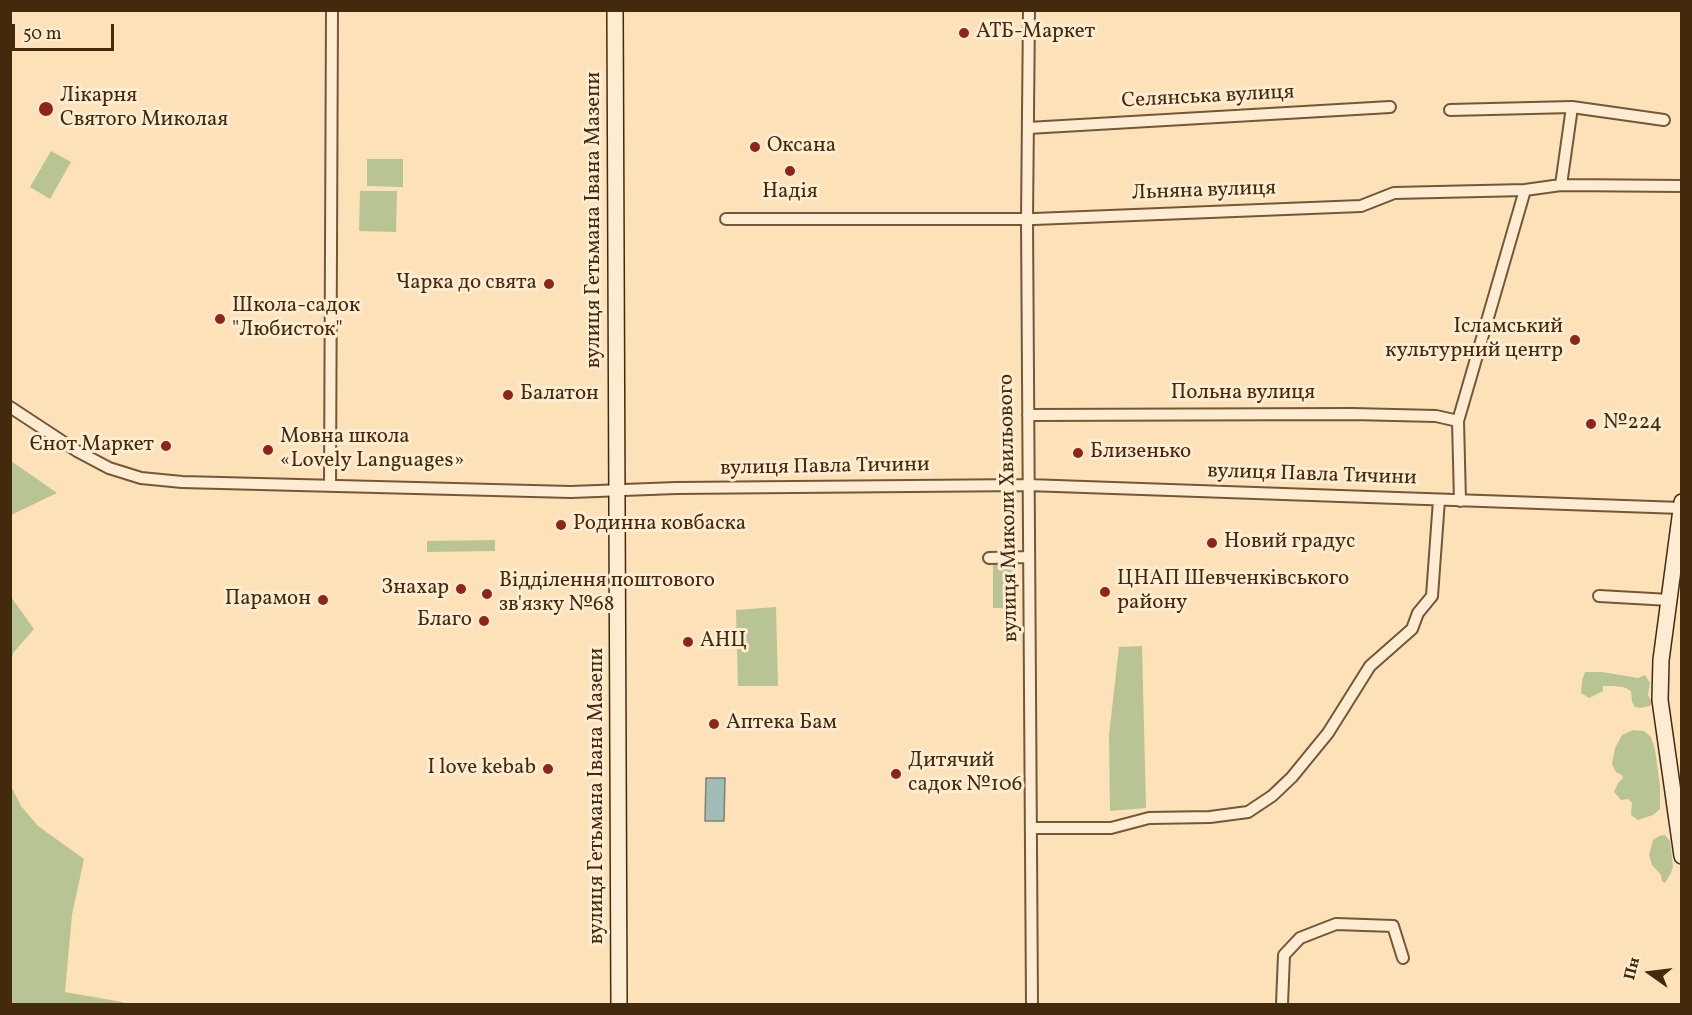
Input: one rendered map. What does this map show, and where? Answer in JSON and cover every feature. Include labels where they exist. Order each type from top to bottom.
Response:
[{"type":"main road","name":"вулиця Гетьмана Івана Мазепи","points":[[615,10],[620,1005]]},
{"type":"main road","points":[[1681,505],[1661,660],[1660,699],[1682,856]]},
{"type":"street","points":[[330,486],[332,10]]},
{"type":"street","name":"вулиця Миколи Хвильового","points":[[1029,10],[1027,219],[1033,828],[1032,1005]]},
{"type":"street","name":"Селянська вулиця","points":[[1028,128],[1390,106]]},
{"type":"street","points":[[1450,110],[1572,107],[1664,120]]},
{"type":"street","points":[[1561,185],[1572,107]]},
{"type":"street","name":"Льняна вулиця","points":[[726,219],[1027,219],[1361,206],[1394,193],[1525,190],[1561,185],[1682,186]]},
{"type":"street","points":[[1460,501],[1458,421],[1525,190]]},
{"type":"street","name":"вулиця Павла Тичини","points":[[10,407],[76,451],[109,468],[141,478],[182,482],[617,492],[676,488],[1028,485],[1460,501],[1681,505]]},
{"type":"street","name":"Польна вулиця","points":[[1028,415],[1352,414],[1436,416],[1458,421]]},
{"type":"street","points":[[1033,828],[1111,828],[1149,818],[1210,818],[1248,812],[1272,796],[1292,777],[1328,733],[1370,666],[1412,629],[1418,613],[1432,596],[1439,500]]},
{"type":"street","points":[[988,558],[1029,556]]},
{"type":"street","points":[[1599,596],[1670,600]]},
{"type":"street","points":[[1282,1005],[1284,955],[1299,938],[1336,924],[1393,926],[1403,958]]},
{"type":"green space","points":[[51,151],[71,162],[50,199],[30,187]]},
{"type":"green space","points":[[367,159],[403,159],[403,187],[367,186]]},
{"type":"green space","points":[[360,191],[397,191],[396,232],[359,231]]},
{"type":"green space","points":[[11,461],[37,479],[57,493],[11,515]]},
{"type":"green space","points":[[495,540],[495,551],[427,552],[427,541]]},
{"type":"green space","points":[[993,564],[1017,564],[1017,608],[993,608]]},
{"type":"green space","points":[[11,597],[34,629],[13,653],[11,663]]},
{"type":"green space","points":[[776,607],[778,686],[738,686],[736,610]]},
{"type":"green space","points":[[1142,646],[1146,808],[1110,811],[1109,735],[1119,647]]},
{"type":"green space","points":[[1585,672],[1602,672],[1638,678],[1645,675],[1650,683],[1648,695],[1652,702],[1650,706],[1635,707],[1631,691],[1613,686],[1603,686],[1603,691],[1589,698],[1581,693]]},
{"type":"green space","points":[[1633,730],[1644,731],[1651,737],[1660,786],[1660,809],[1653,815],[1638,820],[1631,815],[1632,803],[1628,799],[1621,800],[1614,792],[1623,778],[1612,764],[1615,748],[1622,735]]},
{"type":"green space","points":[[10,784],[21,806],[38,826],[84,859],[72,915],[65,992],[127,1004],[11,1004]]},
{"type":"green space","points":[[1665,835],[1670,841],[1673,866],[1665,883],[1652,865],[1649,855],[1653,840]]},
{"type":"water","points":[[706,778],[725,778],[724,821],[705,821]]},
{"type":"place","name":"АТБ-Маркет","points":[[964,33]]},
{"type":"place","name":"Лікарня Святого Миколая","points":[[46,109]]},
{"type":"place","name":"Оксана","points":[[755,147]]},
{"type":"place","name":"Надія","points":[[790,171]]},
{"type":"place","name":"Чарка до свята","points":[[549,284]]},
{"type":"place","name":"Школа-садок \"Любисток\"","points":[[220,319]]},
{"type":"place","name":"Ісламський культурний центр","points":[[1575,340]]},
{"type":"place","name":"Балатон","points":[[508,395]]},
{"type":"place","name":"№224","points":[[1591,424]]},
{"type":"place","name":"Єнот Маркет","points":[[166,446]]},
{"type":"place","name":"Мовна школа «Lovely Languages»","points":[[268,450]]},
{"type":"place","name":"Близенько","points":[[1078,453]]},
{"type":"place","name":"Родинна ковбаска","points":[[561,525]]},
{"type":"place","name":"Новий градус","points":[[1212,543]]},
{"type":"place","name":"Знахар","points":[[461,589]]},
{"type":"place","name":"ЦНАП Шевченківського району","points":[[1105,592]]},
{"type":"place","name":"Відділення поштового зв'язку №68","points":[[487,594]]},
{"type":"place","name":"Парамон","points":[[323,600]]},
{"type":"place","name":"Благо","points":[[484,621]]},
{"type":"place","name":"АНЦ","points":[[688,642]]},
{"type":"place","name":"Аптека Бам","points":[[714,724]]},
{"type":"place","name":"I love kebab","points":[[548,769]]},
{"type":"place","name":"Дитячий садок №106","points":[[896,774]]}]
